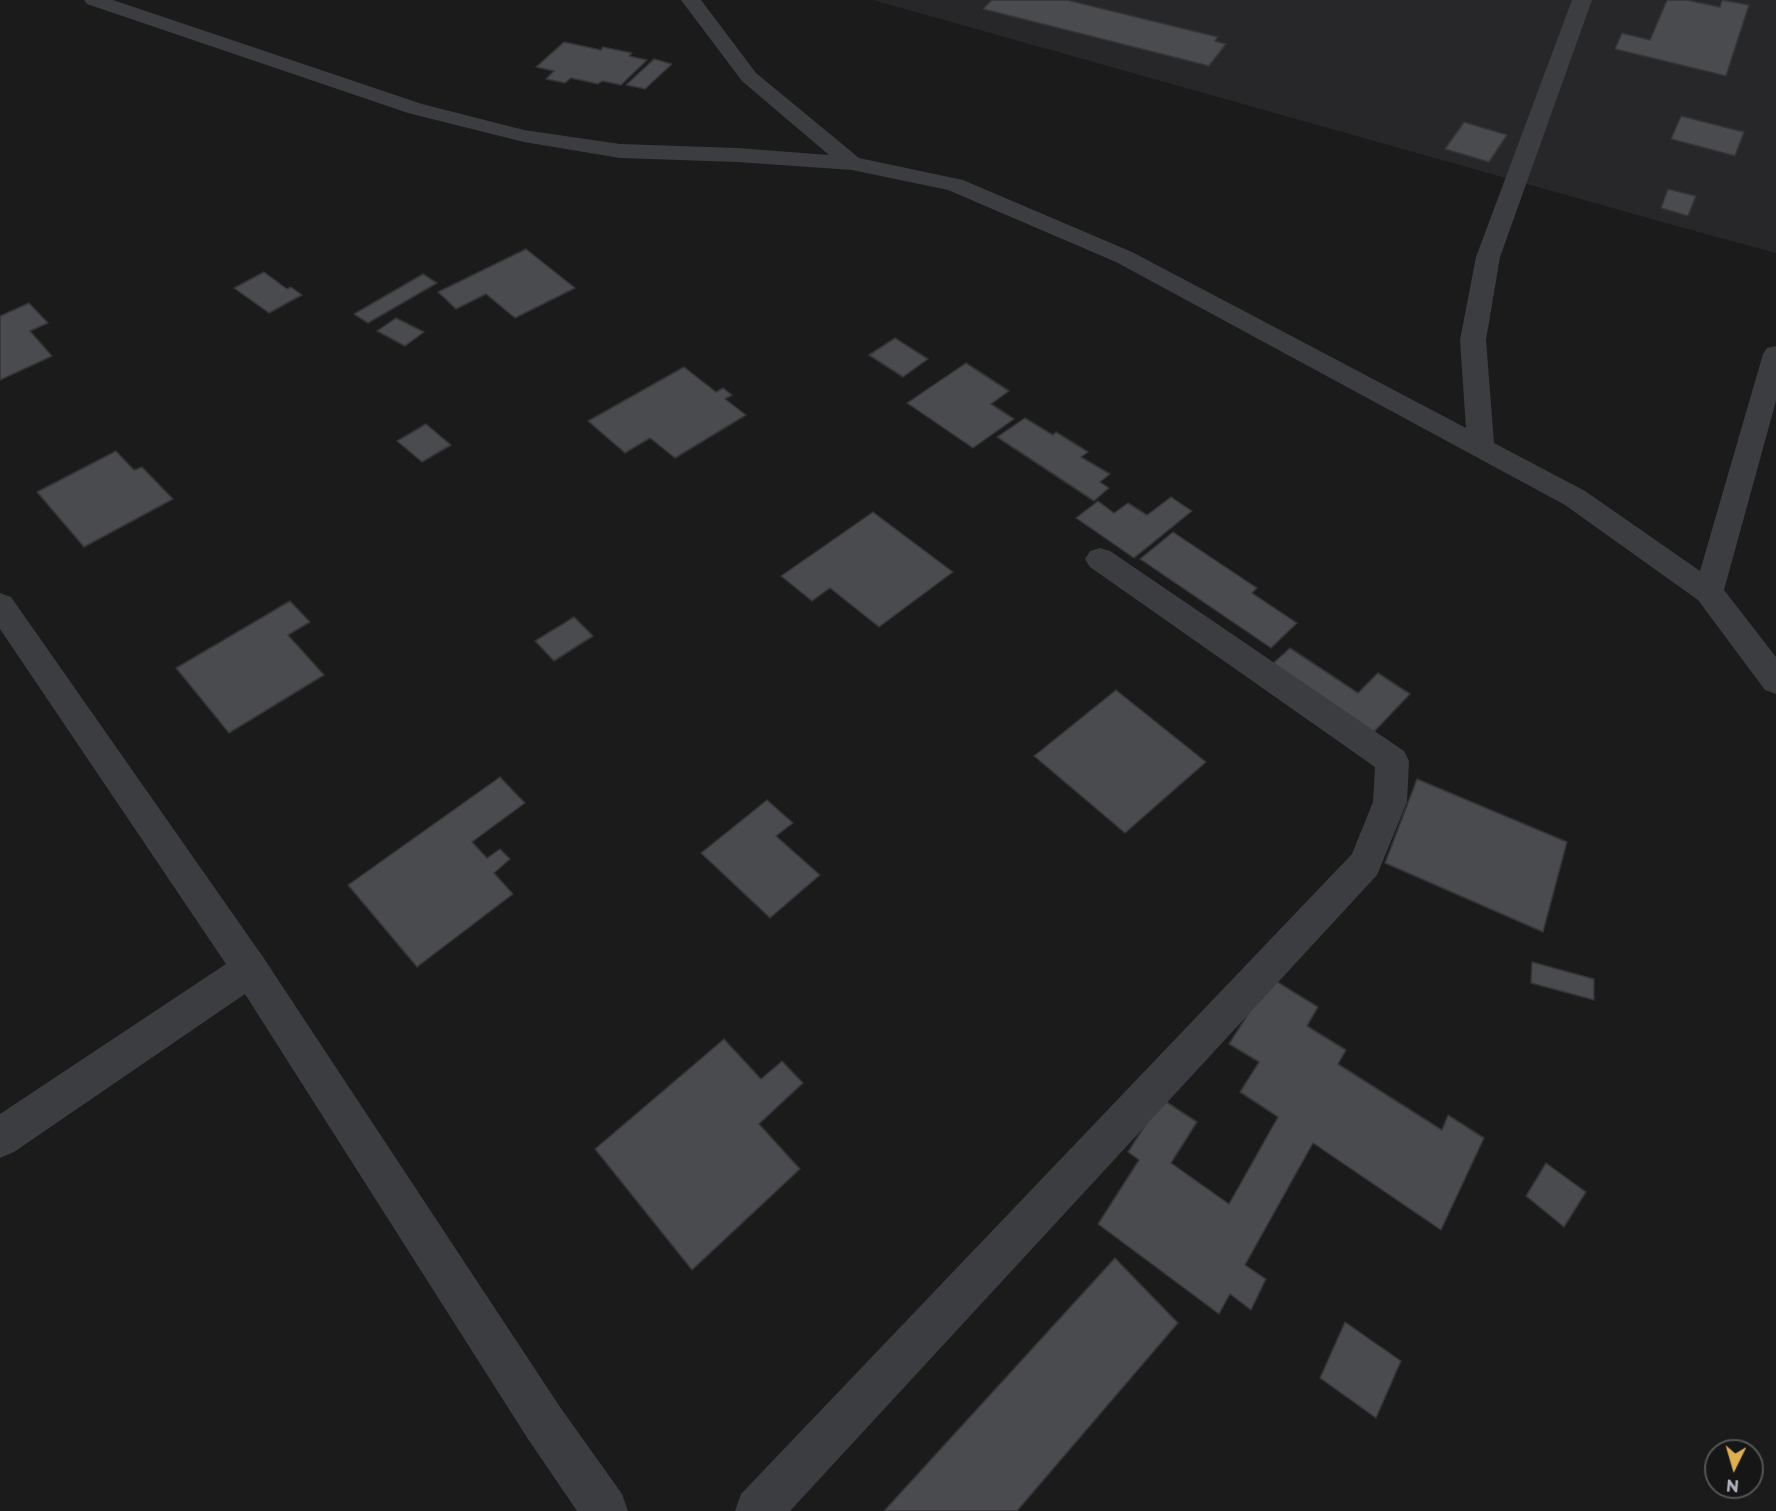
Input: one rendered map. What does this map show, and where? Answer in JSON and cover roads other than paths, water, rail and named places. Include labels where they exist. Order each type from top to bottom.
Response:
[{"type":"street","points":[[94,0],[415,109],[525,136],[620,151],[737,155],[852,163],[955,185],[1124,257],[1575,498],[1709,592],[1776,681]]},
{"type":"street","points":[[691,0],[749,77],[852,163]]},
{"type":"street","points":[[1480,446],[1473,339],[1488,257],[1582,0]]},
{"type":"street","points":[[1709,592],[1776,354]]},
{"type":"street","points":[[758,1511],[1365,864],[1390,802],[1392,761],[1100,559]]},
{"type":"street","points":[[0,605],[250,969],[544,1424],[605,1511]]},
{"type":"street","points":[[0,1138],[250,969]]}]
